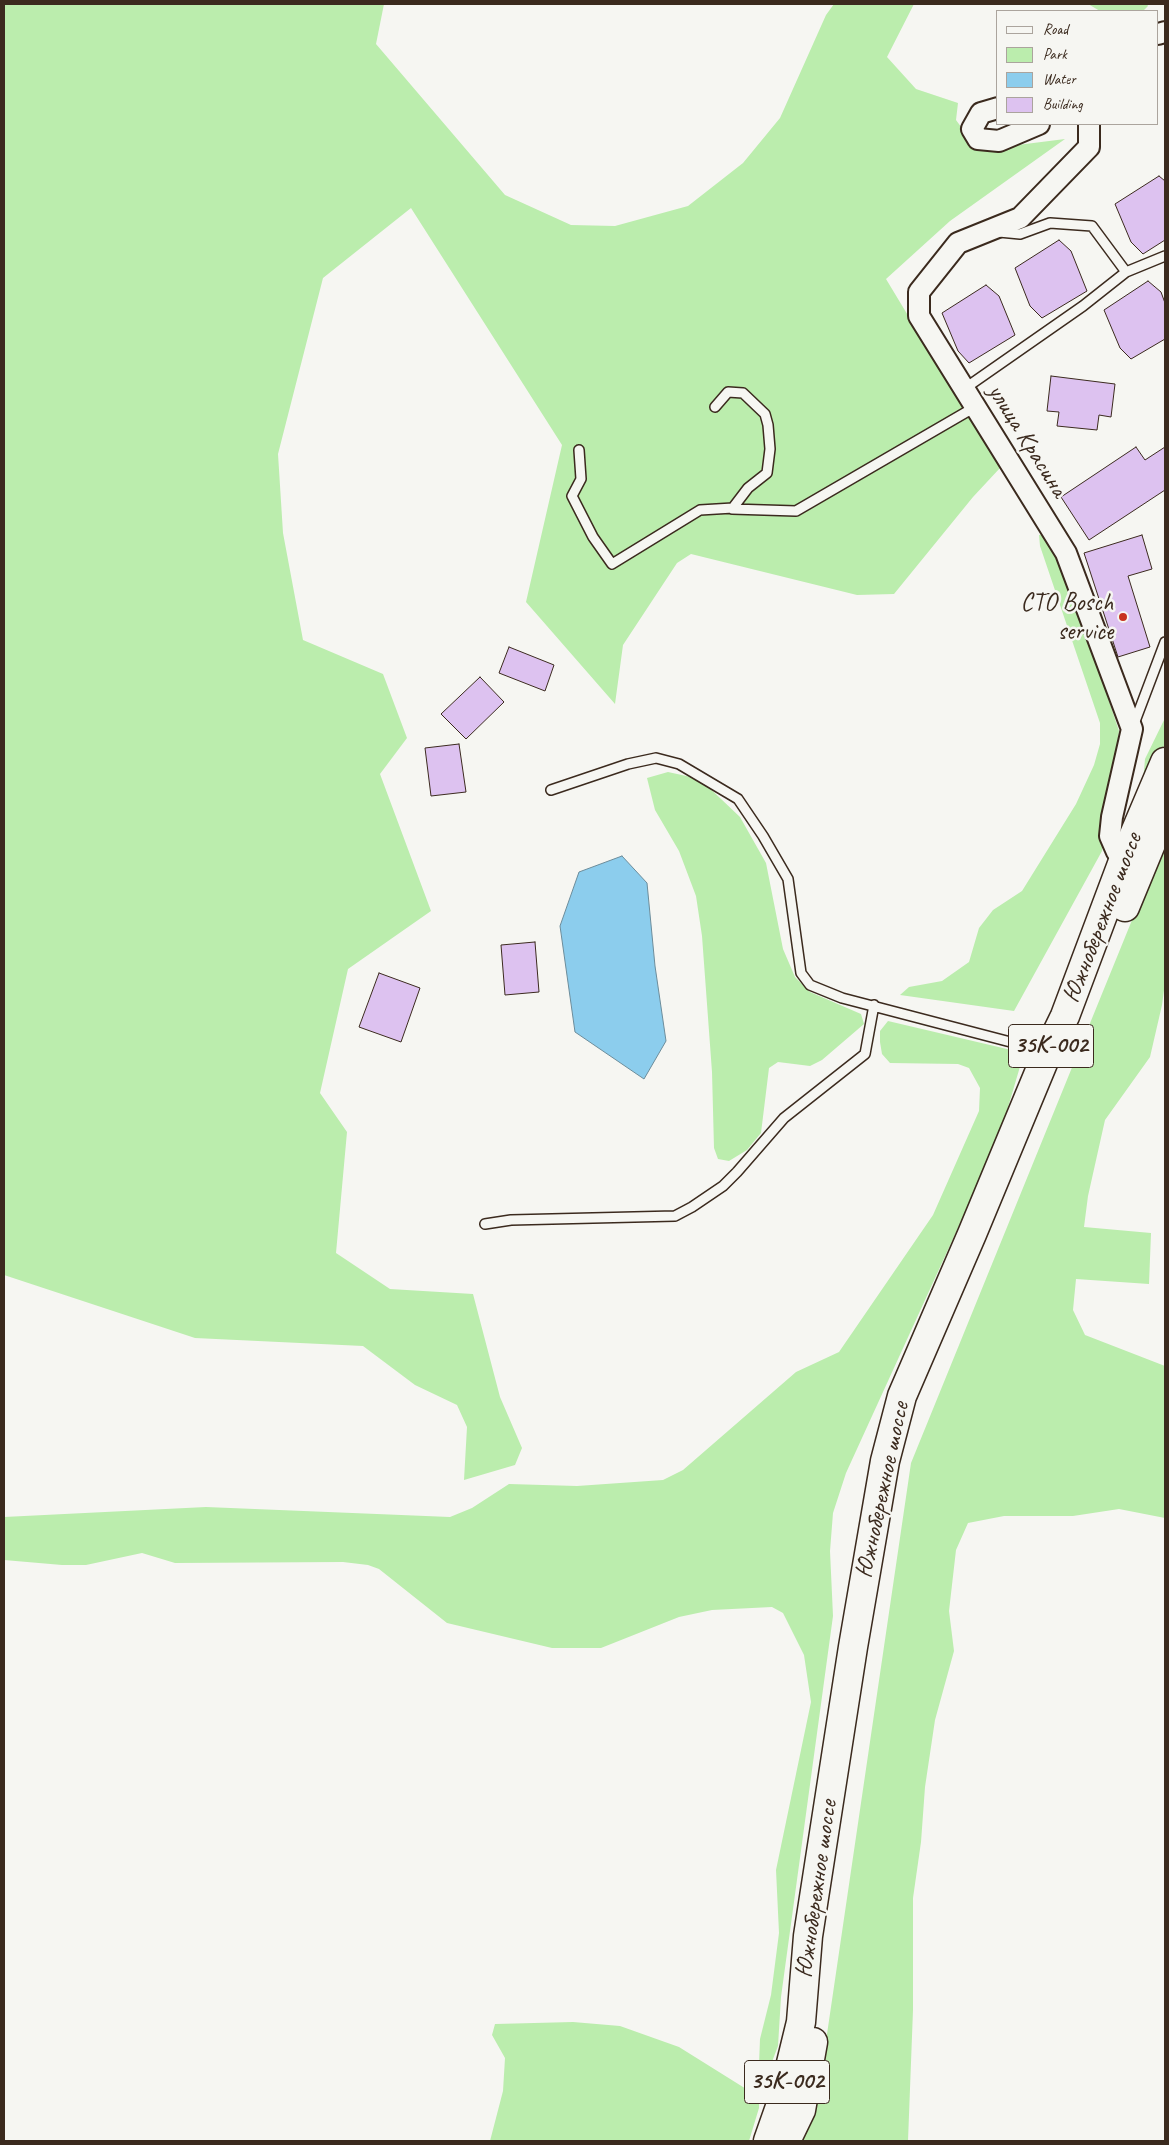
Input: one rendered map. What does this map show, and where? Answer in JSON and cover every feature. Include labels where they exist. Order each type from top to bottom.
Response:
[{"type":"highway","name":"Южнобережное шоссе","points":[[768,2141],[781,2104],[801,2022],[808,1936],[885,1461],[902,1396],[979,1239],[1133,862],[1165,762]]},
{"type":"highway","name":"Южнобережное шоссе","points":[[786,2141],[801,2110],[809,2072],[825,1938],[843,1820],[900,1471],[917,1406],[1048,1052],[1133,862],[1165,810]]},
{"type":"street","points":[[996,109],[981,114],[972,129],[978,139],[999,141],[1037,125]]},
{"type":"street","name":"улица Красина","points":[[1089,125],[1089,147],[1020,218],[958,243],[919,292],[919,316],[1066,553],[1132,729]]},
{"type":"street","points":[[1132,729],[1112,817],[1110,836],[1117,852],[1133,862]]},
{"type":"lane","points":[[988,231],[1020,234],[1050,223],[1092,226],[1126,272]]},
{"type":"lane","points":[[964,388],[1083,306],[1126,272],[1165,256]]},
{"type":"lane","points":[[715,407],[728,392],[743,393],[765,414],[768,425],[770,449],[767,473],[748,488],[733,508]]},
{"type":"lane","points":[[579,450],[581,479],[572,496],[593,537],[612,564],[700,510],[733,508],[796,512],[975,406]]},
{"type":"lane","points":[[1132,729],[1165,642]]},
{"type":"lane","points":[[551,790],[628,764],[656,758],[679,764],[738,799],[763,836],[788,879],[801,973],[810,985],[842,998],[1048,1052]]},
{"type":"lane","points":[[485,1224],[511,1220],[675,1216],[692,1207],[723,1186],[784,1118],[865,1054],[874,1005]]},
{"type":"green space","points":[[4,4],[384,4],[376,44],[505,195],[571,225],[615,226],[688,206],[743,163],[780,118],[826,15],[834,4],[914,4],[887,57],[916,89],[958,103],[956,120],[978,150],[1065,139],[950,221],[886,279],[1000,468],[973,497],[894,594],[857,595],[691,554],[677,563],[623,645],[615,704],[526,602],[562,445],[411,208],[323,278],[278,454],[283,533],[303,640],[383,674],[407,738],[380,774],[431,911],[348,969],[320,1093],[347,1132],[336,1253],[390,1289],[473,1294],[500,1397],[522,1448],[515,1465],[464,1480],[467,1427],[457,1405],[415,1385],[363,1346],[195,1338],[4,1275]]},
{"type":"green space","points":[[1088,4],[1147,4],[1148,6],[1144,10],[1098,10]]},
{"type":"green space","points":[[1051,534],[1061,557],[1119,731],[1102,851],[1014,1011],[900,995],[909,987],[942,981],[969,962],[979,928],[993,910],[1022,891],[1076,804],[1094,765],[1100,744],[1100,723],[1040,546],[1039,535]]},
{"type":"green space","points":[[1165,718],[1165,743],[1141,804],[1145,759]]},
{"type":"green space","points":[[668,772],[700,779],[740,817],[766,863],[783,949],[795,977],[810,992],[861,1014],[864,1024],[822,1060],[810,1066],[778,1062],[769,1068],[761,1133],[747,1150],[729,1161],[718,1159],[714,1148],[712,1072],[702,936],[696,896],[679,851],[655,810],[647,778]]},
{"type":"green space","points":[[1165,839],[1165,983],[1162,1005],[1150,1057],[1105,1120],[1088,1196],[1084,1227],[1151,1233],[1149,1284],[1076,1279],[1073,1310],[1085,1335],[1165,1366],[1165,1518],[1119,1509],[1073,1516],[1004,1516],[968,1523],[956,1550],[949,1611],[954,1651],[935,1720],[925,1787],[921,1842],[913,1898],[913,2010],[908,2141],[793,2141],[803,2124],[822,2068],[911,1463]]},
{"type":"green space","points":[[888,1021],[1024,1053],[999,1138],[846,1473],[833,1513],[830,1551],[833,1616],[781,1997],[778,2046],[770,2067],[759,2065],[760,2039],[771,1995],[779,1933],[776,1870],[811,1702],[804,1655],[783,1613],[772,1607],[712,1610],[679,1617],[601,1648],[552,1648],[447,1623],[379,1569],[368,1565],[343,1562],[175,1563],[142,1553],[86,1565],[4,1560],[4,1517],[206,1507],[450,1517],[472,1508],[509,1484],[577,1486],[663,1480],[683,1470],[796,1372],[839,1352],[933,1215],[979,1111],[980,1088],[969,1068],[958,1064],[890,1063],[882,1054],[880,1042],[880,1031]]},
{"type":"green space","points":[[573,2022],[620,2026],[679,2047],[759,2097],[759,2108],[749,2141],[490,2141],[503,2091],[505,2058],[492,2035],[495,2024]]},
{"type":"water","points":[[622,856],[647,883],[655,966],[666,1041],[644,1079],[575,1032],[560,926],[579,872]]},
{"type":"building","points":[[1159,176],[1165,181],[1165,240],[1143,254],[1131,242],[1115,204]]},
{"type":"building","points":[[1059,240],[1071,251],[1087,291],[1042,318],[1030,306],[1015,268]]},
{"type":"building","points":[[1148,281],[1161,292],[1165,303],[1165,339],[1131,359],[1120,348],[1104,310]]},
{"type":"building","points":[[986,285],[999,296],[1015,335],[969,363],[958,351],[942,313]]},
{"type":"building","points":[[1051,376],[1115,384],[1111,417],[1099,415],[1097,430],[1057,426],[1059,412],[1047,411]]},
{"type":"building","points":[[1136,447],[1145,460],[1165,447],[1165,490],[1089,540],[1061,497]]},
{"type":"building","name":"СТО Bosch service","points":[[1142,535],[1152,569],[1128,576],[1150,647],[1118,657],[1084,553]]},
{"type":"building","points":[[509,647],[554,665],[545,691],[499,673]]},
{"type":"building","points":[[480,677],[504,702],[466,739],[441,714]]},
{"type":"building","points":[[459,744],[466,792],[431,796],[425,748]]},
{"type":"building","points":[[535,942],[539,992],[505,995],[501,945]]},
{"type":"building","points":[[379,973],[420,988],[401,1042],[359,1027]]},
{"type":"place","name":"СТО Bosch service","points":[[1123,617]]}]
